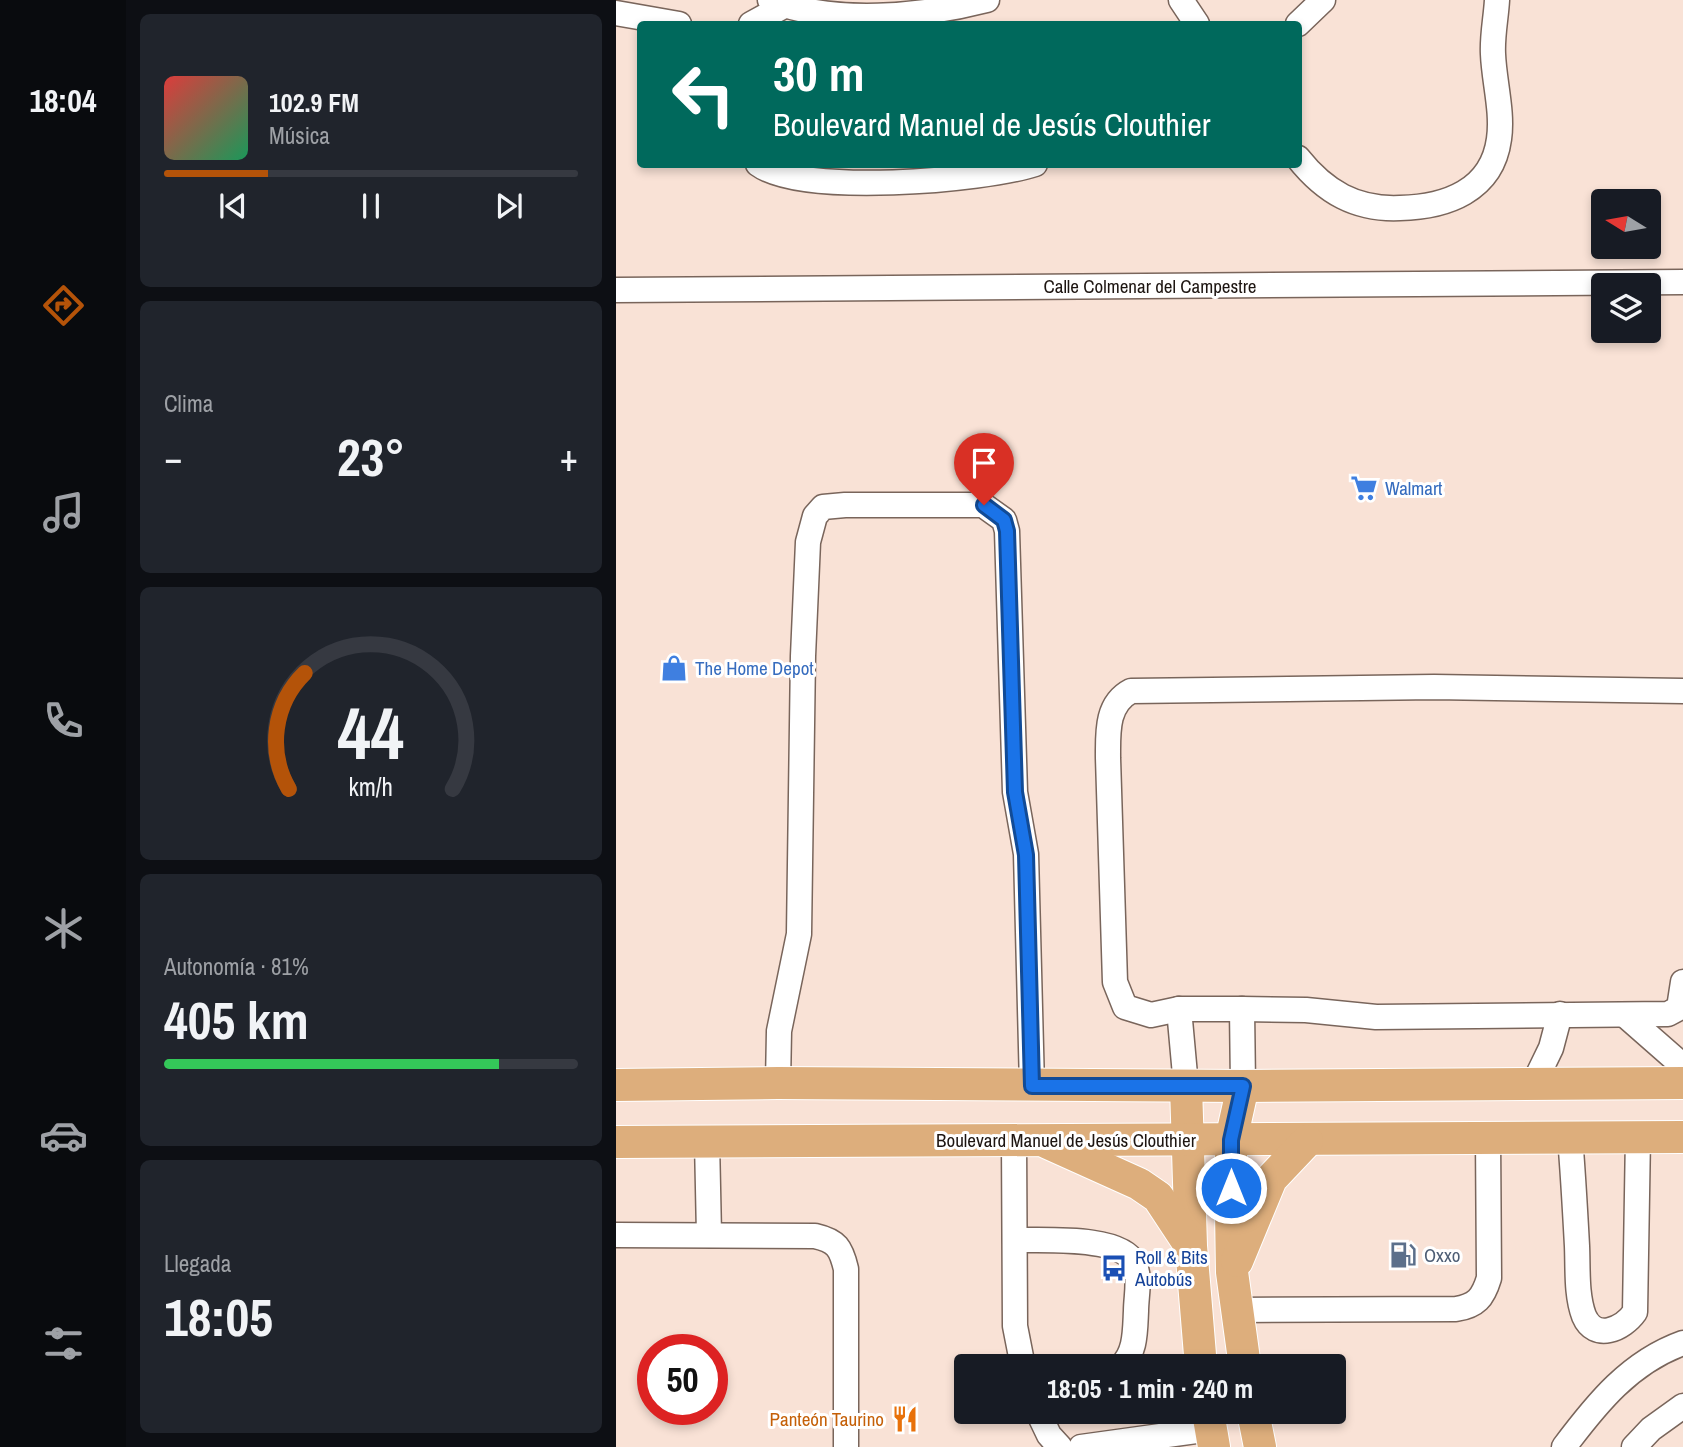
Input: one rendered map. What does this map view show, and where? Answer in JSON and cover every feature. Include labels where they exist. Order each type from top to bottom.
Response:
[{"type":"main road","points":[[616,1085],[778,1083],[1243,1086],[1683,1083]]},
{"type":"main road","points":[[1186,1086],[1191,1246],[1200,1354]]},
{"type":"main road","points":[[1243,1086],[1231,1140],[1232,1272],[1243,1354]]},
{"type":"main road","name":"Boulevard Manuel de Jesús Clouthier","points":[[616,1142],[1307,1141],[1683,1137]]},
{"type":"main road","points":[[1027,1140],[1139,1184],[1158,1197],[1191,1246]]},
{"type":"main road","points":[[1232,1272],[1271,1179],[1307,1141]]},
{"type":"main road","points":[[1255,1424],[1260,1447]]},
{"type":"street","points":[[755,21],[777,3],[847,14],[909,15],[987,0]]},
{"type":"street","points":[[1181,0],[1195,21]]},
{"type":"street","points":[[1301,21],[1323,0]]},
{"type":"street","points":[[1302,162],[1328,189],[1353,203],[1386,209],[1430,208],[1462,195],[1482,180],[1492,166],[1499,138],[1493,51],[1497,0]]},
{"type":"street","points":[[616,13],[662,21]]},
{"type":"street","points":[[763,168],[797,177],[849,182],[946,180],[1013,168]]},
{"type":"street","name":"Calle Colmenar del Campestre","points":[[616,290],[1683,282]]},
{"type":"street","points":[[778,1083],[779,1031],[799,934],[803,656],[811,527],[815,516],[823,507],[984,505],[1004,520],[1007,531],[1015,792],[1026,855],[1032,1086]]},
{"type":"street","points":[[1683,691],[1433,687],[1131,691],[1119,697],[1108,728],[1115,982],[1125,1007],[1151,1015],[1179,1009],[1242,1009],[1306,1010],[1376,1017],[1560,1014],[1626,1016],[1674,1012],[1681,1001],[1683,982]]},
{"type":"street","points":[[1179,1009],[1186,1086]]},
{"type":"street","points":[[1242,1009],[1243,1086]]},
{"type":"street","points":[[1534,1083],[1551,1048],[1560,1014]]},
{"type":"street","points":[[1626,1016],[1683,1066]]},
{"type":"street","points":[[1570,1137],[1580,1298],[1589,1325],[1596,1330],[1607,1331],[1628,1322],[1635,1312],[1638,1136]]},
{"type":"street","points":[[1236,1310],[1456,1309],[1478,1302],[1485,1293],[1489,1278],[1488,1137]]},
{"type":"street","points":[[1021,1354],[1016,1326],[1015,1240],[1027,1140]]},
{"type":"street","points":[[707,1141],[709,1235]]},
{"type":"street","points":[[616,1235],[815,1236],[836,1242],[842,1251],[846,1269],[846,1447]]},
{"type":"street","points":[[1015,1240],[1106,1244],[1127,1253],[1137,1272],[1134,1339],[1130,1354]]},
{"type":"street","points":[[1564,1447],[1616,1383],[1659,1352],[1683,1343]]},
{"type":"street","points":[[1634,1447],[1651,1429],[1683,1406]]},
{"type":"street","points":[[1044,1424],[1060,1447]]},
{"type":"street","points":[[1081,1447],[1168,1441],[1211,1429]]},
{"type":"place","name":"Walmart","points":[[1364,488]]},
{"type":"place","name":"The Home Depot","points":[[674,668]]},
{"type":"place","name":"Oxxo","points":[[1403,1255]]},
{"type":"place","name":"Roll & Bits Autobús","points":[[1114,1268]]},
{"type":"place","name":"Panteón Taurino","points":[[905,1419]]},
{"type":"route","points":[[984,505],[1004,520],[1007,531],[1015,792],[1026,855],[1032,1086],[1243,1086],[1231,1140],[1231,1188]]}]
